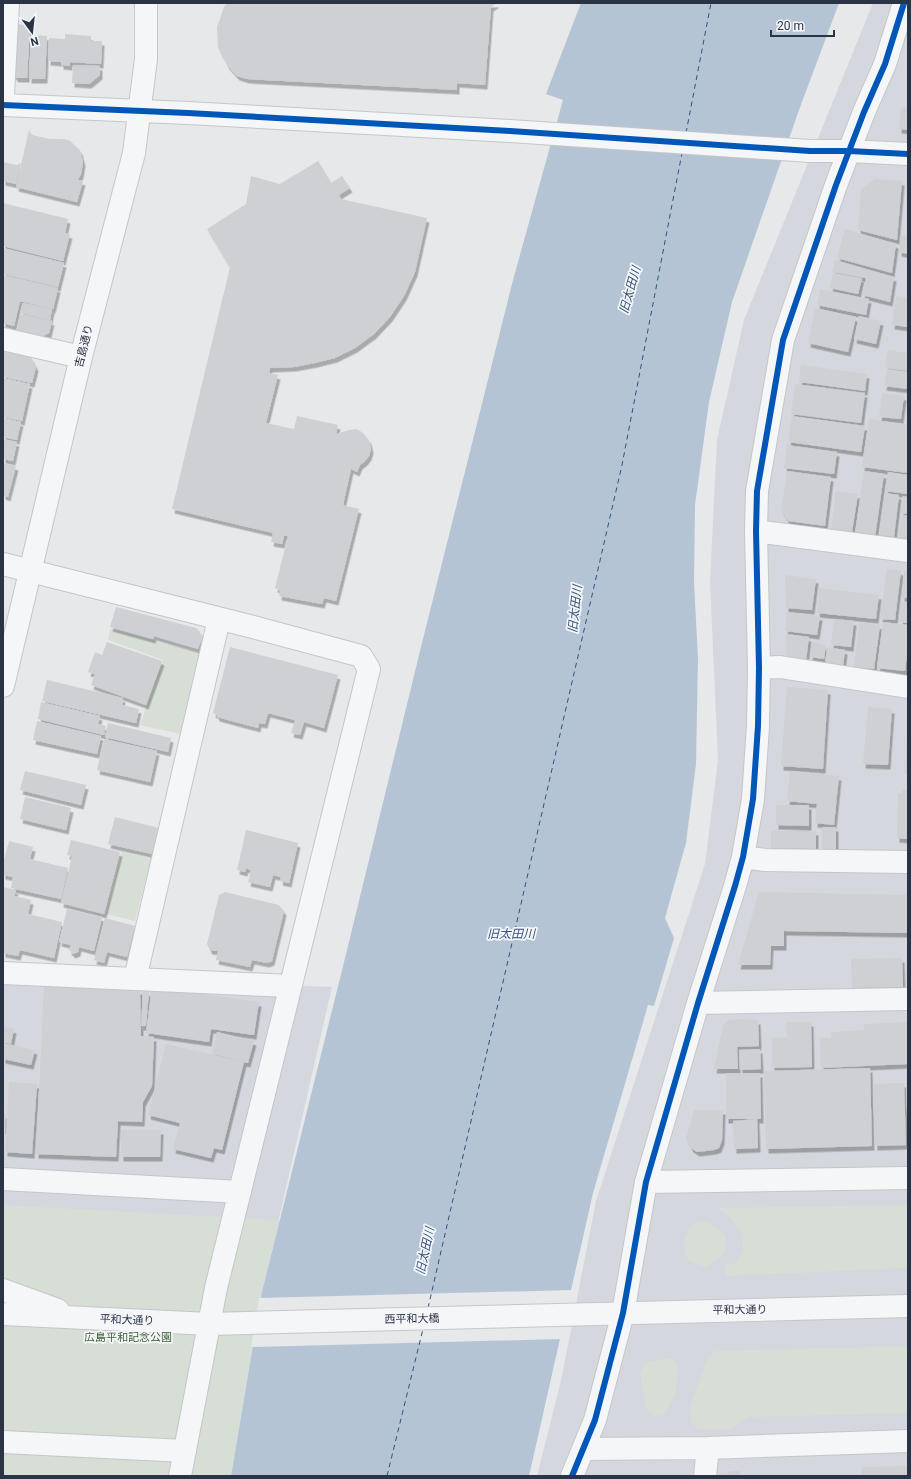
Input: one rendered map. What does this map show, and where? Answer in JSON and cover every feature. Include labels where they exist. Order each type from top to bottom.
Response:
[{"type":"street","points":[[3,95],[8,3]]},
{"type":"street","name":"吉島通り","points":[[3,686],[81,357],[134,153],[146,59],[146,3]]},
{"type":"street","points":[[572,1476],[595,1420],[623,1313],[646,1182],[698,1003],[743,857],[753,799],[758,726],[757,491],[783,340],[849,151],[885,64],[904,3]]},
{"type":"street","points":[[3,104],[510,131],[810,151],[908,154]]},
{"type":"street","points":[[3,339],[81,357]]},
{"type":"street","points":[[756,531],[908,551]]},
{"type":"street","points":[[3,564],[361,656],[369,669],[216,1288],[180,1476]]},
{"type":"street","points":[[135,979],[218,619]]},
{"type":"street","points":[[758,668],[780,667],[908,687]]},
{"type":"street","points":[[743,857],[765,860],[908,862]]},
{"type":"street","points":[[3,973],[290,986]]},
{"type":"street","points":[[698,1003],[908,999]]},
{"type":"street","points":[[646,1182],[908,1178]]},
{"type":"street","points":[[3,1179],[240,1192]]},
{"type":"street","points":[[3,1290],[79,1318]]},
{"type":"street","name":"平和大通り","points":[[572,1315],[908,1306]]},
{"type":"street","name":"平和大通り","points":[[3,1314],[210,1324],[251,1323]]},
{"type":"street","name":"西平和大橋","points":[[251,1323],[572,1315]]},
{"type":"street","points":[[583,1449],[708,1448],[908,1441]]},
{"type":"street","points":[[3,1442],[185,1451]]},
{"type":"street","points":[[705,1476],[708,1448]]},
{"type":"shaded area","points":[[873,3],[908,3],[908,1476],[537,1476],[561,1381],[596,1201],[705,864],[718,760],[710,582],[717,440],[744,320]]},
{"type":"shaded area","points":[[3,973],[332,987],[255,1323],[3,1313]]},
{"type":"green space","points":[[110,629],[201,653],[181,734],[140,725],[163,660],[108,640]]},
{"type":"green space","points":[[122,852],[151,859],[135,921],[106,914]]},
{"type":"green space","name":"広島平和記念公園","points":[[3,1205],[280,1220],[262,1292],[231,1476],[3,1476]]},
{"type":"green space","points":[[908,1205],[908,1268],[726,1276],[725,1266],[736,1263],[743,1251],[742,1233],[732,1220],[718,1208]]},
{"type":"green space","points":[[700,1221],[709,1222],[726,1236],[725,1247],[722,1255],[707,1267],[688,1261],[683,1245],[689,1227]]},
{"type":"green space","points":[[908,1346],[908,1413],[749,1417],[731,1430],[698,1429],[691,1422],[690,1407],[706,1361],[715,1351]]},
{"type":"green space","points":[[673,1358],[678,1368],[676,1393],[663,1415],[654,1416],[647,1411],[640,1374],[644,1363]]},
{"type":"water","name":"旧太田川","points":[[581,3],[839,3],[799,110],[732,302],[709,402],[695,505],[694,583],[698,658],[696,764],[686,843],[665,918],[674,938],[654,1006],[648,1005],[593,1193],[529,1476],[231,1476],[262,1292],[513,280],[563,100],[546,94]]},
{"type":"pier","points":[[573,1290],[562,1339],[251,1347],[259,1298]]},
{"type":"building","points":[[227,3],[497,3],[491,7],[485,85],[457,83],[457,90],[247,79],[237,76],[227,65],[218,48],[217,27],[224,7]]},
{"type":"building","points":[[13,24],[30,25],[27,78],[16,78],[10,70]]},
{"type":"building","points":[[65,34],[91,36],[91,41],[102,41],[101,64],[70,62],[70,66],[61,65],[61,62],[48,61],[49,38],[65,39]]},
{"type":"building","points":[[31,35],[47,36],[45,79],[29,79]]},
{"type":"building","points":[[73,65],[100,66],[100,75],[89,84],[72,83]]},
{"type":"building","points":[[901,108],[908,109],[908,130],[899,129]]},
{"type":"building","points":[[29,130],[32,135],[70,141],[80,150],[83,162],[81,174],[78,180],[83,181],[77,202],[16,187]]},
{"type":"building","points":[[318,161],[331,183],[342,176],[350,188],[339,195],[341,199],[427,218],[415,272],[404,296],[390,317],[374,334],[355,348],[335,358],[294,367],[270,368],[269,373],[278,375],[266,423],[294,429],[297,416],[338,425],[336,434],[357,429],[369,440],[371,449],[369,456],[360,465],[357,472],[351,469],[343,505],[359,509],[336,601],[324,598],[322,604],[279,596],[280,590],[275,588],[288,536],[284,536],[282,544],[271,542],[273,533],[172,509],[230,267],[207,229],[246,204],[251,176],[280,184]]},
{"type":"building","points":[[3,162],[17,165],[21,163],[16,184],[3,181]]},
{"type":"building","points":[[875,179],[902,181],[897,240],[858,230],[861,189]]},
{"type":"building","points":[[3,203],[68,219],[65,233],[70,234],[63,261],[3,246]]},
{"type":"building","points":[[845,229],[896,244],[892,273],[837,258]]},
{"type":"building","points":[[901,236],[908,237],[908,254],[899,252]]},
{"type":"building","points":[[3,248],[64,263],[58,287],[3,274]]},
{"type":"building","points":[[835,260],[894,277],[890,302],[862,295],[866,278],[832,272]]},
{"type":"building","points":[[833,273],[862,278],[858,294],[830,288]]},
{"type":"building","points":[[3,275],[58,288],[53,309],[20,301],[14,326],[3,323]]},
{"type":"building","points":[[820,289],[869,299],[866,315],[817,305]]},
{"type":"building","points":[[896,296],[908,298],[908,327],[892,325]]},
{"type":"building","points":[[23,303],[52,309],[50,320],[20,313]]},
{"type":"building","points":[[815,308],[856,317],[848,352],[808,343]]},
{"type":"building","points":[[20,314],[52,321],[49,333],[39,338],[16,333]]},
{"type":"building","points":[[859,316],[881,321],[876,344],[854,339]]},
{"type":"building","points":[[3,350],[31,357],[36,367],[32,383],[3,377]]},
{"type":"building","points":[[888,350],[908,353],[908,371],[885,368]]},
{"type":"building","points":[[801,365],[867,374],[865,391],[799,382]]},
{"type":"building","points":[[887,369],[908,372],[908,389],[884,386]]},
{"type":"building","points":[[3,378],[30,384],[22,421],[3,417]]},
{"type":"building","points":[[795,384],[865,393],[861,423],[791,414]]},
{"type":"building","points":[[882,393],[904,396],[901,419],[879,417]]},
{"type":"building","points":[[792,416],[865,426],[861,452],[788,442]]},
{"type":"building","points":[[3,418],[21,422],[17,440],[3,437]]},
{"type":"building","points":[[869,419],[908,425],[908,473],[862,467]]},
{"type":"building","points":[[3,439],[17,442],[13,461],[3,459]]},
{"type":"building","points":[[787,445],[837,452],[834,474],[784,468]]},
{"type":"building","points":[[3,463],[16,466],[8,497],[3,495]]},
{"type":"building","points":[[787,471],[831,477],[825,526],[788,521],[781,510]]},
{"type":"building","points":[[864,471],[884,474],[875,537],[855,534]]},
{"type":"building","points":[[888,472],[908,475],[908,494],[885,491]]},
{"type":"building","points":[[836,491],[858,494],[852,532],[831,530]]},
{"type":"building","points":[[885,493],[899,495],[894,537],[879,535]]},
{"type":"building","points":[[903,496],[908,497],[908,514],[901,513]]},
{"type":"building","points":[[902,515],[908,516],[908,543],[898,542]]},
{"type":"building","points":[[887,569],[901,571],[895,620],[880,619]]},
{"type":"building","points":[[904,571],[908,571],[908,598],[902,597]]},
{"type":"building","points":[[785,575],[816,579],[812,610],[786,608]]},
{"type":"building","points":[[819,588],[879,595],[876,619],[817,613]]},
{"type":"building","points":[[902,602],[908,603],[908,623],[900,622]]},
{"type":"building","points":[[116,607],[196,628],[200,632],[202,638],[198,649],[154,636],[153,639],[110,627]]},
{"type":"building","points":[[787,612],[820,616],[817,635],[785,631]]},
{"type":"building","points":[[834,619],[854,621],[851,647],[831,645]]},
{"type":"building","points":[[859,622],[880,625],[874,669],[854,667]]},
{"type":"building","points":[[883,622],[908,625],[908,645],[905,671],[877,668]]},
{"type":"building","points":[[786,634],[809,637],[806,661],[787,659]]},
{"type":"building","points":[[107,642],[162,661],[146,705],[91,685],[95,674],[88,672],[95,652],[102,655]]},
{"type":"building","points":[[812,642],[826,645],[824,659],[810,657]]},
{"type":"building","points":[[230,647],[338,675],[324,728],[304,722],[300,735],[291,733],[295,720],[268,713],[265,724],[259,723],[258,728],[217,717],[217,715],[213,713]]},
{"type":"building","points":[[827,647],[845,650],[843,667],[825,664]]},
{"type":"building","points":[[47,680],[123,698],[122,705],[139,709],[136,723],[42,701]]},
{"type":"building","points":[[787,687],[828,690],[823,769],[781,766]]},
{"type":"building","points":[[41,702],[100,716],[98,724],[106,726],[104,735],[38,719]]},
{"type":"building","points":[[868,707],[892,709],[888,765],[863,764]]},
{"type":"building","points":[[37,721],[101,736],[97,754],[33,740]]},
{"type":"building","points":[[108,723],[171,738],[168,752],[105,737]]},
{"type":"building","points":[[907,736],[908,774],[905,774]]},
{"type":"building","points":[[104,739],[157,751],[150,782],[97,770]]},
{"type":"building","points":[[25,771],[86,785],[81,805],[20,790]]},
{"type":"building","points":[[790,771],[839,776],[834,825],[815,823],[817,804],[787,801]]},
{"type":"building","points":[[902,790],[908,790],[908,839],[897,838],[898,793],[902,793]]},
{"type":"building","points":[[25,797],[71,808],[66,830],[20,819]]},
{"type":"building","points":[[776,805],[809,805],[809,826],[776,825]]},
{"type":"building","points":[[115,817],[159,828],[152,854],[108,844]]},
{"type":"building","points":[[822,827],[836,827],[836,849],[822,849]]},
{"type":"building","points":[[246,830],[298,843],[289,883],[280,881],[281,877],[273,875],[270,887],[248,882],[251,870],[246,868],[245,872],[237,870]]},
{"type":"building","points":[[771,831],[816,831],[816,849],[771,848]]},
{"type":"building","points":[[71,840],[120,852],[104,914],[61,903],[72,856],[67,855]]},
{"type":"building","points":[[9,841],[33,847],[30,859],[68,868],[61,899],[11,888],[13,877],[3,875],[3,864]]},
{"type":"building","points":[[3,887],[16,890],[14,896],[31,900],[28,914],[62,922],[54,958],[20,950],[18,956],[3,953]]},
{"type":"building","points":[[225,892],[279,905],[284,911],[272,961],[267,963],[252,960],[250,967],[216,960],[218,951],[210,950],[207,944],[219,895]]},
{"type":"building","points":[[759,892],[908,895],[908,933],[784,931],[784,946],[771,946],[770,965],[738,965]]},
{"type":"building","points":[[67,909],[102,917],[94,951],[79,947],[78,952],[73,954],[69,950],[71,945],[59,942]]},
{"type":"building","points":[[105,918],[135,926],[127,957],[107,952],[104,963],[94,960]]},
{"type":"building","points":[[902,958],[903,987],[852,988],[851,959]]},
{"type":"building","points":[[44,987],[140,990],[141,1036],[154,1037],[152,1086],[143,1102],[142,1122],[118,1121],[116,1157],[36,1154]]},
{"type":"building","points":[[152,987],[259,1002],[254,1035],[211,1029],[209,1042],[146,1033]]},
{"type":"building","points":[[143,991],[149,992],[146,1026],[141,1026]]},
{"type":"building","points":[[729,1020],[758,1020],[759,1046],[737,1047],[738,1069],[714,1069],[723,1025]]},
{"type":"building","points":[[786,1022],[811,1022],[812,1067],[772,1068],[772,1038],[787,1037]]},
{"type":"building","points":[[908,1022],[908,1064],[821,1068],[820,1038],[831,1038],[831,1032],[864,1030],[864,1024]]},
{"type":"building","points":[[3,1027],[14,1029],[11,1044],[3,1042]]},
{"type":"building","points":[[217,1032],[254,1041],[248,1063],[212,1054]]},
{"type":"building","points":[[3,1043],[35,1050],[31,1065],[3,1059]]},
{"type":"building","points":[[166,1044],[244,1062],[222,1150],[214,1148],[211,1158],[173,1149],[180,1123],[148,1115]]},
{"type":"building","points":[[760,1049],[761,1069],[740,1070],[739,1050]]},
{"type":"building","points":[[870,1068],[872,1146],[766,1149],[764,1071]]},
{"type":"building","points":[[906,1071],[908,1071],[908,1111],[907,1111]]},
{"type":"building","points":[[726,1073],[760,1073],[761,1119],[726,1119]]},
{"type":"building","points":[[9,1082],[37,1084],[32,1154],[5,1152]]},
{"type":"building","points":[[904,1083],[906,1145],[875,1146],[873,1084]]},
{"type":"building","points":[[694,1110],[723,1110],[722,1140],[719,1148],[697,1152],[691,1148],[686,1139]]},
{"type":"building","points":[[3,1114],[6,1114],[4,1130],[3,1130]]},
{"type":"building","points":[[757,1119],[758,1148],[734,1149],[733,1121]]},
{"type":"building","points":[[121,1130],[161,1130],[160,1157],[121,1157]]},
{"type":"building","points":[[908,1466],[908,1476],[861,1476],[862,1467]]},
{"type":"building","points":[[731,1471],[741,1471],[740,1476],[725,1476]]},
{"type":"ferry route","points":[[686,133],[711,3]]},
{"type":"ferry route","points":[[428,1308],[622,465],[682,153]]},
{"type":"ferry route","points":[[387,1476],[423,1329]]},
{"type":"cycle path","points":[[572,1476],[595,1420],[623,1313],[646,1182],[698,1003],[743,857],[753,799],[758,726],[759,668],[756,531],[757,491],[783,340],[836,185],[864,112],[885,64],[904,3]]},
{"type":"cycle path","points":[[3,105],[188,113],[510,131],[810,151],[908,154]]}]
